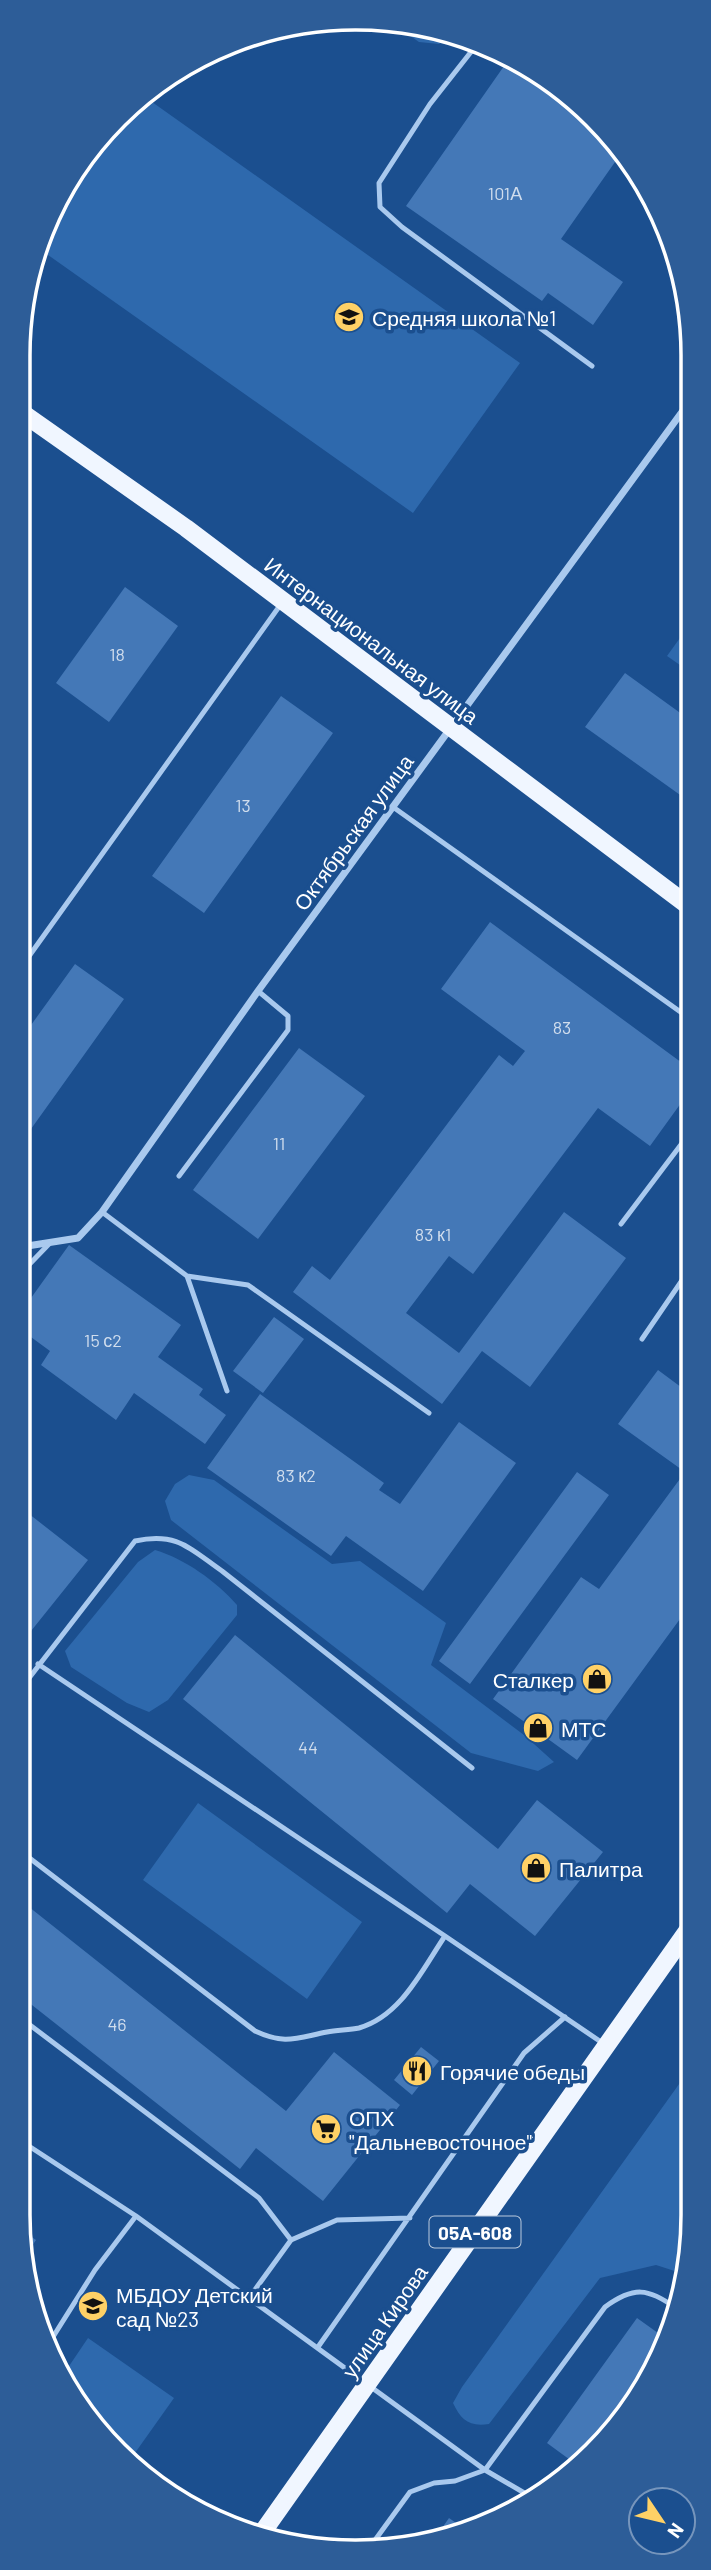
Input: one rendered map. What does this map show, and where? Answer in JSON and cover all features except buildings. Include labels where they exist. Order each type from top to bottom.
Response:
[{"type":"main road","name":"Интернациональная улица","points":[[30,419],[186,528],[681,900]]},
{"type":"main road","name":"улица Кирова","points":[[266,2527],[681,1940]]},
{"type":"street","name":"Октябрьская улица","points":[[30,1246],[78,1238],[102,1212],[258,990],[681,415]]},
{"type":"lane","points":[[471,52],[430,104],[379,183],[380,207],[592,366]]},
{"type":"lane","points":[[30,955],[283,601]]},
{"type":"lane","points":[[393,807],[681,1012]]},
{"type":"lane","points":[[179,1176],[288,1030],[288,1016],[258,990]]},
{"type":"lane","points":[[621,1224],[681,1145]]},
{"type":"lane","points":[[102,1212],[187,1276],[248,1285],[429,1413]]},
{"type":"lane","points":[[30,1264],[49,1244]]},
{"type":"lane","points":[[187,1276],[226,1391]]},
{"type":"lane","points":[[642,1339],[681,1282]]},
{"type":"lane","points":[[30,1675],[135,1541],[160,1535],[183,1544],[222,1571],[472,1768]]},
{"type":"lane","points":[[38,1664],[606,2046]]},
{"type":"lane","points":[[30,1858],[254,2031],[272,2039],[292,2041],[359,2028],[385,2016],[399,2004],[445,1936]]},
{"type":"lane","points":[[318,2347],[524,2053],[565,2017]]},
{"type":"lane","points":[[30,2025],[259,2198],[291,2240]]},
{"type":"lane","points":[[30,2147],[136,2216],[485,2470],[525,2492]]},
{"type":"lane","points":[[54,2336],[95,2270],[136,2216]]},
{"type":"lane","points":[[248,2298],[291,2240],[337,2220],[410,2218]]},
{"type":"lane","points":[[375,2540],[410,2492],[434,2483],[455,2481],[485,2470],[605,2307],[625,2292],[656,2294],[669,2303]]},
{"type":"shaded area","points":[[408,34],[442,42],[439,44],[419,42]]},
{"type":"shaded area","points":[[152,102],[520,363],[413,513],[46,254],[63,211],[97,157],[125,125]]},
{"type":"shaded area","points":[[681,637],[681,666],[667,656]]},
{"type":"shaded area","points":[[189,1475],[214,1480],[332,1564],[360,1561],[446,1623],[431,1665],[524,1735],[554,1762],[538,1771],[471,1753],[171,1520],[165,1501],[175,1484]]},
{"type":"shaded area","points":[[155,1550],[178,1559],[210,1579],[237,1605],[237,1615],[168,1700],[149,1712],[127,1703],[71,1667],[65,1651],[138,1562]]},
{"type":"shaded area","points":[[198,1803],[362,1922],[307,1999],[143,1880]]},
{"type":"shaded area","points":[[681,2081],[681,2236],[676,2271],[656,2265],[600,2278],[489,2424],[471,2423],[459,2414],[453,2403]]},
{"type":"shaded area","points":[[88,2338],[174,2398],[135,2453],[97,2413],[68,2368]]},
{"type":"place","name":"Средняя школа №1","points":[[349,317]]},
{"type":"place","name":"Сталкер","points":[[597,1679]]},
{"type":"place","name":"МТС","points":[[538,1728]]},
{"type":"place","name":"Палитра","points":[[536,1868]]},
{"type":"place","name":"Горячие обеды","points":[[417,2071]]},
{"type":"place","name":"ОПХ \"Дальневосточное\"","points":[[326,2129]]},
{"type":"place","name":"МБДОУ Детский сад №23","points":[[93,2306]]}]
